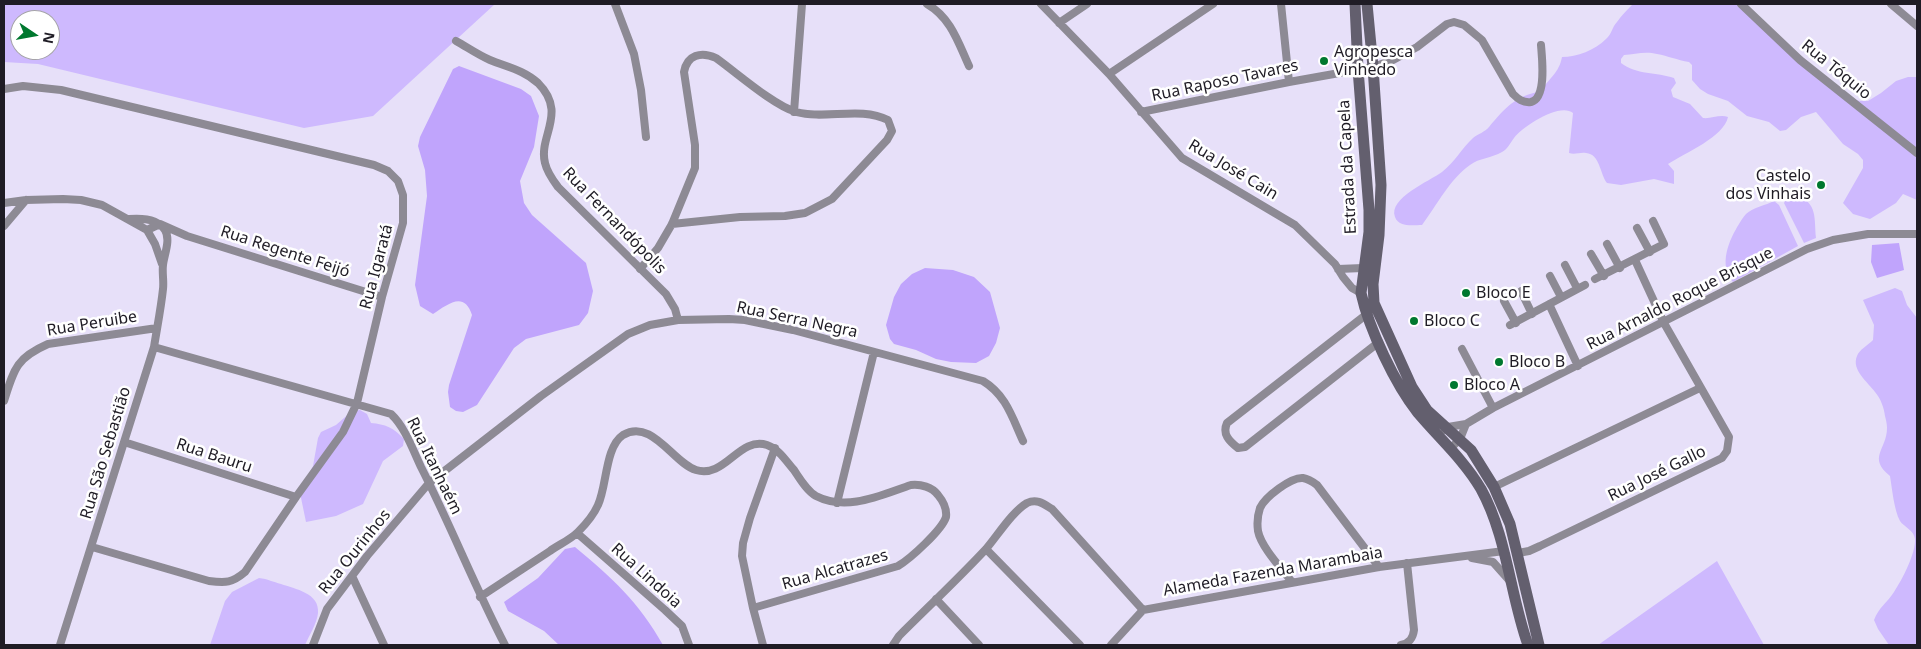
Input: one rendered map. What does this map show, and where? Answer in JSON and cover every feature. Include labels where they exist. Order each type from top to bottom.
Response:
[{"type":"main road","name":"Estrada da Capela","points":[[1355,4],[1369,210],[1369,232],[1361,293],[1367,314],[1403,391],[1417,412],[1480,487],[1504,551],[1528,645]]},
{"type":"main road","name":"Estrada da Capela","points":[[1367,4],[1381,185],[1380,235],[1372,294],[1374,303],[1412,387],[1427,410],[1448,427],[1471,450],[1494,487],[1510,524],[1532,611],[1537,640],[1540,645]]},
{"type":"street","points":[[615,4],[634,54],[641,90],[646,137]]},
{"type":"street","points":[[794,112],[802,4]]},
{"type":"street","points":[[927,4],[938,10],[950,23],[970,66]]},
{"type":"street","name":"Rua José Cain","points":[[1041,4],[1108,74],[1182,158],[1295,225],[1338,269],[1345,279],[1361,293]]},
{"type":"street","points":[[1059,23],[1087,4]]},
{"type":"street","points":[[1108,74],[1213,4]]},
{"type":"street","points":[[1281,4],[1289,82]]},
{"type":"street","name":"Rua Tóquio","points":[[1741,4],[1800,60],[1917,153]]},
{"type":"street","points":[[1891,4],[1917,26]]},
{"type":"street","name":"Rua Raposo Tavares","points":[[1141,112],[1373,67],[1393,60],[1417,48],[1447,24],[1454,22],[1464,25],[1482,40],[1513,94],[1519,100],[1525,102],[1533,101],[1537,98],[1541,87],[1541,45]]},
{"type":"street","name":"Rua Fernandópolis","points":[[456,41],[489,59],[524,72],[546,92],[552,120],[545,146],[544,162],[550,176],[558,187],[666,294],[675,309],[678,320]]},
{"type":"street","points":[[640,269],[658,248],[672,224],[695,168],[695,145],[684,72],[689,60],[696,56],[709,55],[794,112],[809,115],[877,114],[888,120],[892,131],[879,150],[832,199],[806,213],[672,224]]},
{"type":"street","name":"Rua Igaratá","points":[[4,88],[24,86],[61,90],[374,165],[388,171],[398,181],[403,195],[403,223],[382,297],[357,404],[343,432],[296,497],[250,566],[235,581],[209,581],[92,547]]},
{"type":"street","name":"Rua São Sebastião","points":[[4,203],[62,198],[102,205],[147,230],[155,244],[162,266]]},
{"type":"street","points":[[4,223],[26,200]]},
{"type":"street","name":"Rua São Sebastião","points":[[60,645],[154,347],[163,286],[162,266],[166,232],[160,224],[142,218],[129,219]]},
{"type":"street","points":[[1596,279],[1664,244],[1653,221]]},
{"type":"street","points":[[147,230],[160,224]]},
{"type":"street","name":"Rua Regente Feijó","points":[[160,224],[179,233],[382,297]]},
{"type":"street","points":[[1638,228],[1650,252]]},
{"type":"street","points":[[155,244],[179,233]]},
{"type":"street","name":"Rua Arnaldo Roque Brisque","points":[[1438,435],[1448,427],[1466,424],[1493,408],[1807,249],[1824,243],[1868,234],[1917,234]]},
{"type":"street","points":[[1607,244],[1620,268]]},
{"type":"street","points":[[1591,254],[1604,276]]},
{"type":"street","name":"Rua José Gallo","points":[[1518,553],[1540,546],[1722,458],[1727,451],[1729,437],[1664,323],[1635,260]]},
{"type":"street","points":[[1565,265],[1577,288]]},
{"type":"street","points":[[1338,269],[1364,268],[1374,276]]},
{"type":"street","points":[[1345,279],[1350,269]]},
{"type":"street","points":[[1550,276],[1561,297]]},
{"type":"street","points":[[1504,301],[1513,324],[1585,285]]},
{"type":"street","points":[[1521,291],[1532,314]]},
{"type":"street","points":[[1549,304],[1578,366]]},
{"type":"street","points":[[1367,314],[1227,423],[1225,428],[1226,435],[1238,448],[1245,447],[1379,342]]},
{"type":"street","name":"Rua Serra Negra","points":[[429,483],[557,384],[628,334],[650,325],[678,320],[744,320],[793,330],[983,381],[1003,397],[1022,441]]},
{"type":"street","name":"Rua Peruibe","points":[[4,401],[17,366],[23,357],[31,351],[48,344],[157,328]]},
{"type":"street","name":"Rua Itanhaém","points":[[154,347],[391,414],[395,418],[429,483],[480,597],[505,645]]},
{"type":"street","points":[[1462,349],[1493,408]]},
{"type":"street","points":[[837,502],[874,352]]},
{"type":"street","points":[[1494,487],[1700,388]]},
{"type":"street","points":[[1450,449],[1460,439],[1466,424]]},
{"type":"street","points":[[480,597],[577,533],[597,507],[603,493],[612,449],[616,441],[623,435],[631,432],[649,434],[689,467],[697,471],[706,472],[716,469],[748,445],[757,443],[774,448],[750,518],[743,543],[742,556],[752,608],[763,645]]},
{"type":"street","name":"Rua Bauru","points":[[124,442],[296,497]]},
{"type":"street","name":"Rua Alcatrazes","points":[[752,608],[898,566],[910,559],[946,518],[946,509],[936,492],[919,484],[861,502],[837,502],[816,496],[774,448]]},
{"type":"street","points":[[1292,582],[1260,540],[1258,515],[1265,500],[1273,493],[1291,481],[1302,478],[1310,480],[1317,485],[1379,567]]},
{"type":"street","name":"Rua Ourinhos","points":[[313,645],[327,609],[429,483]]},
{"type":"street","points":[[892,645],[898,636],[986,549],[1019,510],[1034,501],[1040,502],[1052,509],[1143,610]]},
{"type":"street","name":"Rua Lindoia","points":[[577,533],[666,610],[682,626],[690,645]]},
{"type":"street","points":[[986,549],[1080,645]]},
{"type":"street","name":"Alameda Fazenda Marambaia","points":[[1112,645],[1143,610],[1379,567],[1504,551]]},
{"type":"street","name":"Alameda Fazenda Marambaia","points":[[1455,557],[1493,562],[1511,583]]},
{"type":"street","points":[[1401,645],[1407,644],[1411,640],[1414,630],[1407,563]]},
{"type":"street","points":[[352,576],[384,645]]},
{"type":"street","points":[[936,598],[979,645]]},
{"type":"shaded area","points":[[4,4],[495,4],[373,116],[304,128],[38,64],[4,62]]},
{"type":"shaded area","points":[[1633,4],[1741,4],[1813,71],[1852,99],[1868,101],[1896,81],[1908,77],[1917,77],[1917,200],[1903,194],[1896,203],[1870,219],[1853,214],[1843,203],[1863,168],[1863,160],[1858,154],[1843,144],[1816,112],[1801,117],[1786,130],[1780,131],[1769,122],[1747,116],[1728,101],[1700,89],[1692,80],[1692,65],[1689,62],[1653,53],[1645,53],[1624,55],[1621,63],[1633,70],[1674,78],[1676,83],[1671,90],[1673,97],[1690,104],[1703,118],[1728,117],[1725,124],[1712,138],[1668,164],[1674,171],[1674,184],[1654,179],[1621,185],[1607,183],[1597,161],[1591,154],[1569,153],[1573,113],[1567,110],[1551,113],[1533,122],[1514,138],[1504,151],[1481,159],[1463,171],[1456,177],[1422,225],[1407,225],[1397,221],[1395,210],[1398,203],[1404,197],[1442,172],[1469,142],[1487,129],[1511,104],[1524,96],[1541,91],[1556,71],[1562,57],[1574,56],[1602,43]]},
{"type":"shaded area","points":[[459,66],[521,89],[531,96],[539,116],[534,147],[520,181],[524,203],[532,215],[586,263],[593,291],[588,313],[579,325],[526,339],[514,348],[477,405],[463,412],[456,411],[450,407],[448,392],[472,315],[469,307],[460,301],[449,304],[433,314],[420,306],[415,285],[427,196],[425,170],[418,146],[420,137],[453,69]]},
{"type":"shaded area","points":[[1797,195],[1809,203],[1815,218],[1816,238],[1804,243],[1784,203],[1787,198]]},
{"type":"shaded area","points":[[1774,201],[1779,205],[1798,246],[1733,282],[1726,268],[1726,260],[1735,230],[1746,214],[1755,208]]},
{"type":"shaded area","points":[[1899,243],[1904,270],[1877,278],[1871,262],[1872,245]]},
{"type":"shaded area","points":[[925,268],[953,270],[974,277],[990,292],[1000,328],[996,343],[989,356],[976,363],[951,362],[936,359],[916,350],[894,344],[890,339],[886,325],[894,297],[901,284],[912,274]]},
{"type":"shaded area","points":[[1895,288],[1902,291],[1907,305],[1917,318],[1917,645],[1889,645],[1874,620],[1904,574],[1911,559],[1915,539],[1913,533],[1900,521],[1890,476],[1880,464],[1879,458],[1887,428],[1881,401],[1861,376],[1856,366],[1857,356],[1873,340],[1874,325],[1863,300]]},
{"type":"shaded area","points":[[360,410],[367,414],[371,423],[381,424],[397,432],[404,439],[403,446],[383,461],[363,504],[336,516],[306,522],[300,493],[313,466],[318,438],[321,432],[336,425],[352,411]]},
{"type":"shaded area","points":[[575,547],[601,569],[634,603],[663,645],[559,645],[544,631],[508,611],[504,602],[538,578],[565,549]]},
{"type":"shaded area","points":[[1717,561],[1764,645],[1598,645]]},
{"type":"shaded area","points":[[259,578],[299,590],[311,596],[315,601],[318,606],[318,613],[315,625],[305,645],[210,645],[225,601],[232,592]]},
{"type":"place","name":"Agropesca Vinhedo","points":[[1324,61]]},
{"type":"place","name":"Castelo dos Vinhais","points":[[1821,185]]},
{"type":"place","name":"Bloco E","points":[[1466,293]]},
{"type":"place","name":"Bloco C","points":[[1414,321]]},
{"type":"place","name":"Bloco B","points":[[1499,362]]},
{"type":"place","name":"Bloco A","points":[[1454,385]]}]
